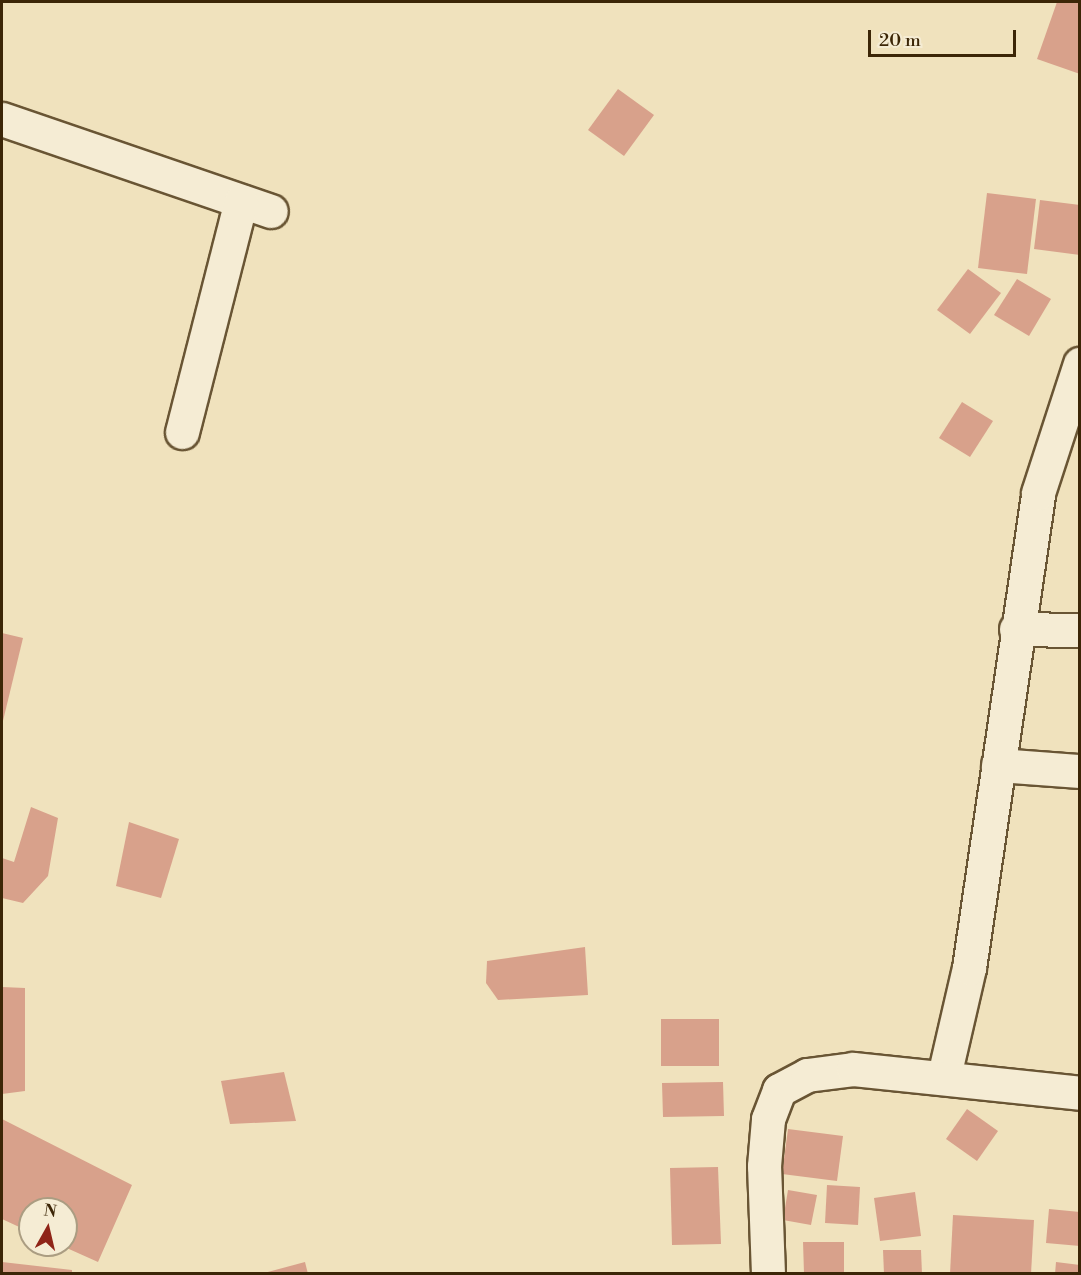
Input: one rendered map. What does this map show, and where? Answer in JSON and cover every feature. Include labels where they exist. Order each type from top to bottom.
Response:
[{"type":"street","points":[[2,119],[256,206],[182,432]]},
{"type":"street","points":[[944,1076],[969,968],[1016,629],[1038,493],[1069,432],[1080,364]]},
{"type":"street","points":[[1016,629],[1080,630]]},
{"type":"street","points":[[998,765],[1080,771]]},
{"type":"street","points":[[768,1274],[764,1166],[768,1119],[779,1090],[807,1075],[853,1069],[944,1076],[1080,1093]]},
{"type":"building","points":[[1057,2],[1080,2],[1080,74],[1037,59]]},
{"type":"building","points":[[618,89],[654,115],[624,156],[588,130]]},
{"type":"building","points":[[987,193],[1036,199],[1027,274],[978,268]]},
{"type":"building","points":[[1040,200],[1080,205],[1080,255],[1034,249]]},
{"type":"building","points":[[968,269],[1001,293],[970,334],[937,310]]},
{"type":"building","points":[[1017,279],[1051,299],[1029,336],[994,315]]},
{"type":"building","points":[[962,402],[993,421],[970,457],[939,438]]},
{"type":"building","points":[[2,633],[23,638],[2,725]]},
{"type":"building","points":[[31,807],[58,818],[48,876],[23,903],[2,898],[2,858],[14,862]]},
{"type":"building","points":[[129,822],[179,839],[161,898],[116,886]]},
{"type":"building","points":[[585,947],[588,995],[498,1000],[486,983],[487,961]]},
{"type":"building","points":[[2,987],[25,988],[25,1091],[2,1094]]},
{"type":"building","points":[[661,1019],[719,1019],[719,1066],[661,1066]]},
{"type":"building","points":[[284,1072],[296,1121],[230,1124],[221,1081]]},
{"type":"building","points":[[723,1082],[724,1116],[663,1117],[662,1083]]},
{"type":"building","points":[[967,1109],[998,1131],[977,1161],[946,1139]]},
{"type":"building","points":[[2,1119],[132,1185],[98,1262],[78,1253],[78,1197],[18,1197],[18,1226],[2,1219]]},
{"type":"building","points":[[788,1129],[843,1136],[837,1181],[782,1174]]},
{"type":"building","points":[[718,1167],[721,1244],[672,1245],[670,1168]]},
{"type":"building","points":[[827,1185],[860,1187],[858,1225],[825,1223]]},
{"type":"building","points":[[788,1190],[817,1195],[811,1225],[783,1220]]},
{"type":"building","points":[[915,1192],[921,1236],[880,1241],[874,1198]]},
{"type":"building","points":[[1049,1209],[1080,1212],[1080,1246],[1046,1243]]},
{"type":"building","points":[[953,1215],[1034,1220],[1031,1274],[950,1274]]},
{"type":"building","points":[[803,1242],[844,1242],[844,1274],[804,1274]]},
{"type":"building","points":[[883,1250],[921,1250],[922,1274],[884,1274]]},
{"type":"building","points":[[2,1262],[72,1270],[72,1274],[2,1274]]},
{"type":"building","points":[[305,1262],[308,1274],[264,1274],[264,1273]]},
{"type":"building","points":[[1056,1262],[1080,1265],[1080,1274],[1055,1274]]}]
